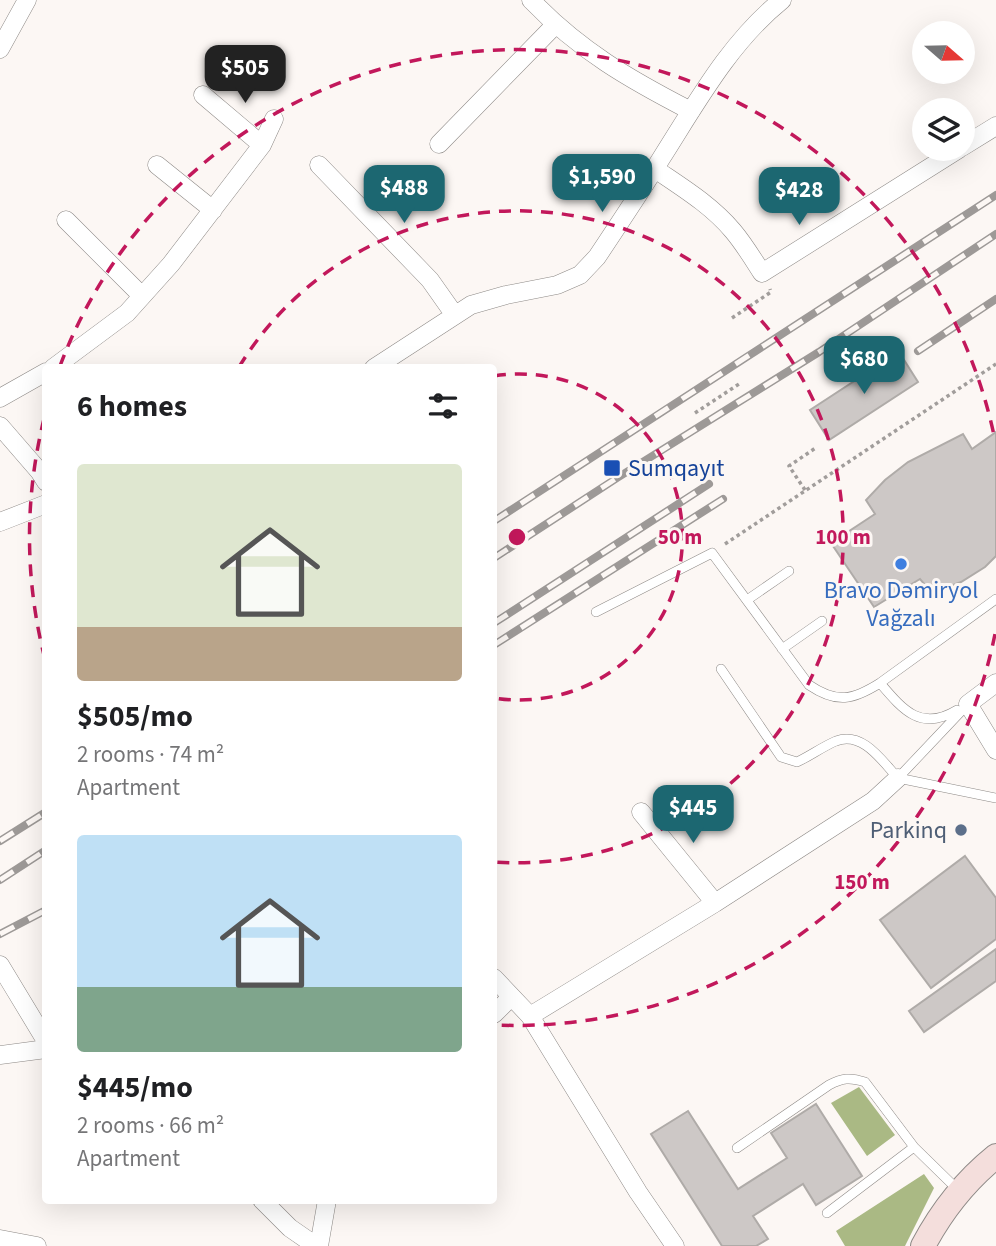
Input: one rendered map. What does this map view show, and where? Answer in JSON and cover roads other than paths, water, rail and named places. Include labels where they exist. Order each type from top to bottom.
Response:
[{"type":"street","points":[[0,49],[27,0]]},
{"type":"street","points":[[531,0],[555,25],[625,77],[691,110]]},
{"type":"street","points":[[380,364],[471,305],[557,285],[580,275],[597,257],[691,110],[738,43],[763,15],[782,0]]},
{"type":"street","points":[[439,144],[555,25]]},
{"type":"street","points":[[203,95],[262,145]]},
{"type":"street","points":[[58,364],[127,313],[171,264],[262,145],[274,119]]},
{"type":"street","points":[[975,139],[996,126]]},
{"type":"street","points":[[655,169],[696,196],[717,214],[735,233],[762,273],[940,161]]},
{"type":"street","points":[[157,165],[213,210]]},
{"type":"street","points":[[319,165],[430,280],[454,314]]},
{"type":"street","points":[[66,220],[142,296]]},
{"type":"street","points":[[0,398],[42,374]]},
{"type":"street","points":[[0,425],[42,475]]},
{"type":"street","points":[[0,522],[42,504]]},
{"type":"street","points":[[996,684],[968,704],[996,750]]},
{"type":"street","points":[[530,1016],[715,903],[873,801],[898,778]]},
{"type":"street","points":[[642,812],[715,903]]},
{"type":"street","points":[[0,965],[42,1034]]},
{"type":"street","points":[[497,981],[530,1016],[638,1192],[675,1246]]},
{"type":"street","points":[[497,1011],[511,997]]},
{"type":"street","points":[[0,1055],[42,1050]]},
{"type":"street","points":[[923,1246],[958,1191],[992,1163]]},
{"type":"street","points":[[266,1204],[290,1228],[318,1246],[326,1204]]},
{"type":"street","points":[[1,1241],[37,1246]]},
{"type":"lane","points":[[596,612],[712,553],[809,685],[821,693],[848,698],[863,694],[880,683],[996,599]]},
{"type":"lane","points":[[747,600],[789,570]]},
{"type":"lane","points":[[782,649],[822,621]]},
{"type":"lane","points":[[721,669],[781,757],[797,762],[836,741],[852,739],[868,747],[898,778],[996,798]]},
{"type":"lane","points":[[880,683],[902,709],[925,719],[937,719],[968,704]]},
{"type":"lane","points":[[898,778],[968,704]]},
{"type":"lane","points":[[737,1148],[842,1078],[855,1078],[865,1082],[914,1147],[958,1191]]},
{"type":"lane","points":[[827,1213],[914,1147]]},
{"type":"railway","points":[[497,519],[996,195]]},
{"type":"railway","points":[[497,556],[819,352],[996,234]]},
{"type":"railway","points":[[918,351],[996,299]]},
{"type":"railway","points":[[497,621],[709,484]]},
{"type":"railway","points":[[497,643],[723,499]]},
{"type":"railway","points":[[0,841],[42,815]]},
{"type":"railway","points":[[0,880],[42,853]]},
{"type":"railway","points":[[0,934],[42,912]]},
{"type":"place","name":"Sumqayıt","points":[[612,468]]},
{"type":"place","name":"Bravo Dəmiryol Vağzalı","points":[[901,564]]},
{"type":"place","name":"Parkinq","points":[[961,830]]}]
